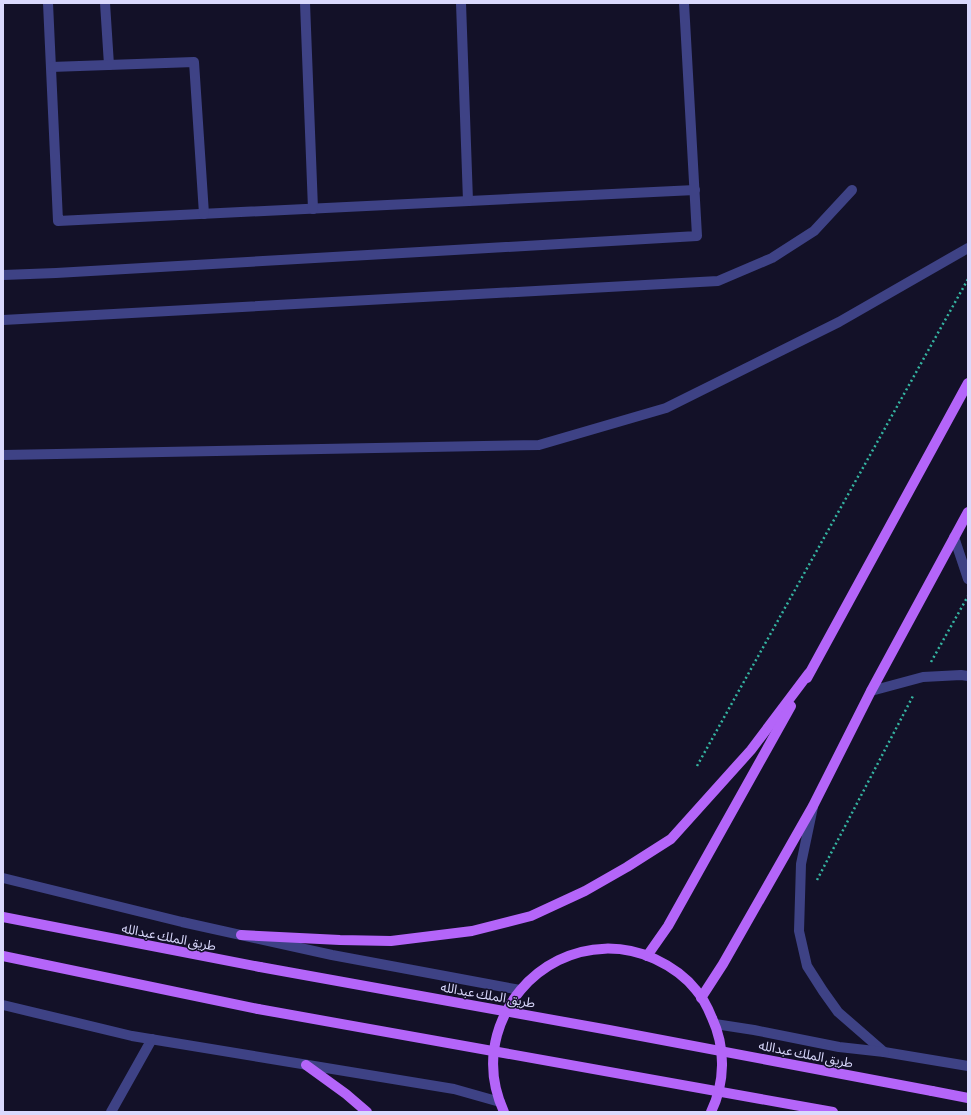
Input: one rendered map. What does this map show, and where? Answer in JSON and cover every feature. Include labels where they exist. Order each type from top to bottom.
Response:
[{"type":"main road","points":[[647,956],[671,919],[809,673],[968,383]]},
{"type":"main road","points":[[701,998],[726,958],[813,806],[871,690],[968,512]]},
{"type":"main road","points":[[241,935],[391,941],[472,931],[530,916],[585,891],[627,867],[670,839],[751,750],[809,673]]},
{"type":"main road","name":"طريق الملك عبدالله","points":[[3,917],[260,967],[608,1030],[968,1098]]},
{"type":"main road","points":[[504,1112],[495,1083],[493,1063],[495,1044],[500,1025],[509,1006],[520,990],[534,976],[551,964],[569,956],[588,951],[608,949],[628,950],[665,964],[681,976],[695,990],[707,1006],[715,1024],[720,1044],[722,1064],[721,1084],[711,1112]]},
{"type":"main road","points":[[3,956],[258,1009],[833,1112]]},
{"type":"main road","points":[[306,1065],[346,1094],[366,1112]]},
{"type":"street","points":[[48,3],[58,221],[695,190]]},
{"type":"street","points":[[105,3],[109,65]]},
{"type":"street","points":[[305,3],[313,209]]},
{"type":"street","points":[[461,3],[468,201]]},
{"type":"street","points":[[3,275],[697,236],[684,3]]},
{"type":"street","points":[[51,67],[194,62],[204,214]]},
{"type":"street","points":[[3,320],[718,282],[772,258],[814,231],[852,190]]},
{"type":"street","points":[[3,455],[539,445],[666,408],[839,322],[968,248]]},
{"type":"street","points":[[954,537],[968,579]]},
{"type":"street","points":[[871,690],[923,677],[968,676]]},
{"type":"street","points":[[813,806],[801,864],[799,930],[807,966],[838,1012],[884,1052]]},
{"type":"street","points":[[3,878],[174,920],[332,955],[520,990]]},
{"type":"street","points":[[3,1005],[132,1036],[454,1089],[500,1102]]},
{"type":"street","points":[[715,1024],[754,1030],[839,1047],[884,1052],[968,1066]]},
{"type":"street","points":[[111,1112],[152,1039]]},
{"type":"path","points":[[697,766],[968,279]]},
{"type":"path","points":[[814,886],[923,677],[968,596]]}]
